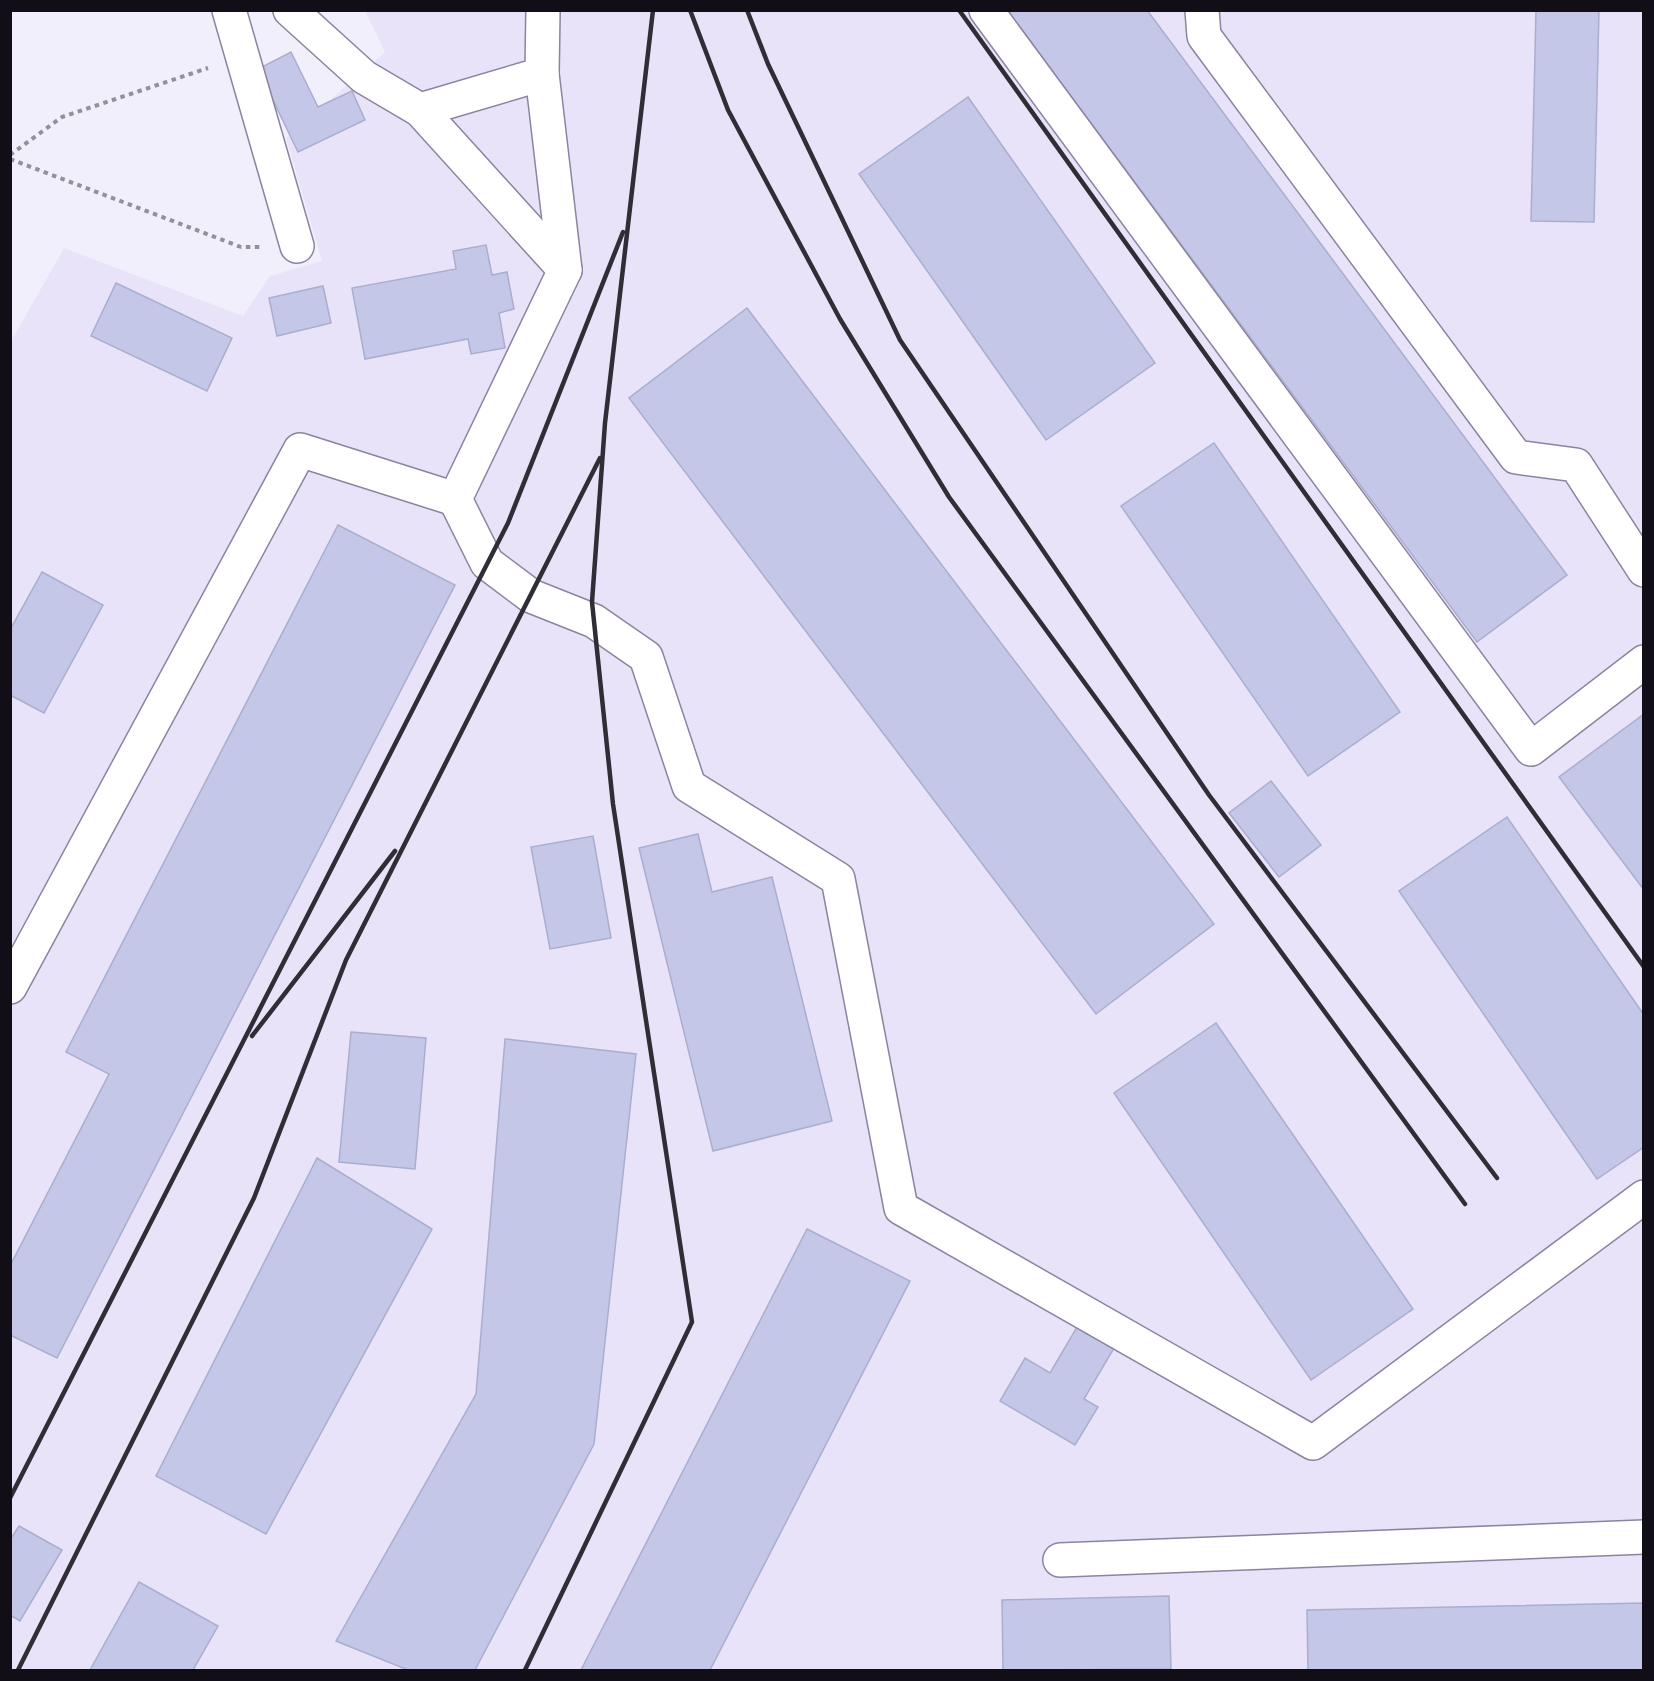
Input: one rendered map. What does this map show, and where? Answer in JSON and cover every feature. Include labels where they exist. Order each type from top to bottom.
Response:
[{"type":"lane","points":[[229,10],[297,246]]},
{"type":"lane","points":[[290,10],[364,77],[420,110],[565,270]]},
{"type":"lane","points":[[455,499],[565,270],[542,74],[543,10]]},
{"type":"lane","points":[[1202,10],[1204,36],[1515,457],[1576,465],[1644,570]]},
{"type":"lane","points":[[987,11],[1531,749],[1644,662]]},
{"type":"lane","points":[[420,110],[542,74]]},
{"type":"lane","points":[[10,987],[300,450],[455,499],[487,562],[531,596],[594,621],[646,657],[688,786],[838,879],[901,1208],[1312,1443],[1644,1197]]},
{"type":"lane","points":[[1060,1560],[1644,1537]]},
{"type":"path","points":[[10,157],[62,117],[242,57]]},
{"type":"path","points":[[10,157],[241,247],[297,246]]},
{"type":"shaded area","points":[[365,11],[1643,11],[1643,1670],[11,1670],[10,343],[64,248],[243,316],[270,276],[322,261],[286,138],[385,52]]},
{"type":"building","points":[[1013,10],[1147,10],[1567,575],[1477,642],[1009,13]]},
{"type":"building","points":[[1536,10],[1599,10],[1594,222],[1531,221]]},
{"type":"building","points":[[291,52],[318,107],[352,91],[365,120],[298,152],[258,69]]},
{"type":"building","points":[[968,97],[1155,363],[1046,440],[859,174]]},
{"type":"building","points":[[486,245],[492,275],[507,272],[514,309],[499,313],[505,348],[471,354],[468,339],[365,359],[352,288],[456,269],[453,251]]},
{"type":"building","points":[[116,283],[232,338],[207,391],[91,336]]},
{"type":"building","points":[[323,286],[331,323],[277,336],[269,298]]},
{"type":"building","points":[[747,308],[1214,924],[1096,1014],[629,398]]},
{"type":"building","points":[[1214,443],[1400,712],[1308,776],[1121,506]]},
{"type":"building","points":[[338,525],[455,585],[57,1358],[10,1335],[10,1266],[109,1074],[66,1052]]},
{"type":"building","points":[[42,572],[103,605],[44,713],[10,695],[10,630]]},
{"type":"building","points":[[1644,714],[1644,890],[1559,777]]},
{"type":"building","points":[[1271,781],[1321,845],[1279,877],[1229,813]]},
{"type":"building","points":[[1507,817],[1644,1015],[1644,1147],[1597,1179],[1399,891]]},
{"type":"building","points":[[698,834],[712,892],[772,877],[832,1121],[713,1151],[639,848]]},
{"type":"building","points":[[593,836],[611,938],[550,949],[531,847]]},
{"type":"building","points":[[1216,1023],[1413,1309],[1311,1380],[1114,1093]]},
{"type":"building","points":[[351,1032],[426,1038],[415,1169],[339,1162]]},
{"type":"building","points":[[505,1039],[636,1054],[594,1444],[475,1670],[408,1670],[336,1641],[476,1394]]},
{"type":"building","points":[[317,1158],[432,1229],[266,1534],[156,1476]]},
{"type":"building","points":[[807,1229],[910,1281],[710,1670],[581,1670]]},
{"type":"building","points":[[1080,1322],[1117,1343],[1084,1399],[1098,1407],[1075,1445],[1000,1401],[1025,1358],[1050,1373]]},
{"type":"building","points":[[19,1526],[62,1550],[20,1621],[10,1615],[10,1540]]},
{"type":"building","points":[[139,1582],[218,1626],[193,1670],[90,1670]]},
{"type":"building","points":[[1169,1596],[1171,1669],[1003,1670],[1002,1600]]},
{"type":"building","points":[[1644,1603],[1644,1670],[1308,1670],[1307,1610]]},
{"type":"railway","points":[[525,1670],[692,1322],[613,804],[592,602],[605,423],[653,10]]},
{"type":"railway","points":[[690,10],[728,110],[840,319],[949,497],[1465,1204]]},
{"type":"railway","points":[[747,10],[768,64],[900,340],[1209,795],[1497,1178]]},
{"type":"railway","points":[[959,10],[1644,967]]},
{"type":"railway","points":[[10,1498],[508,523],[623,232]]},
{"type":"railway","points":[[18,1670],[254,1198],[346,960],[600,458]]},
{"type":"railway","points":[[252,1036],[395,851]]}]
